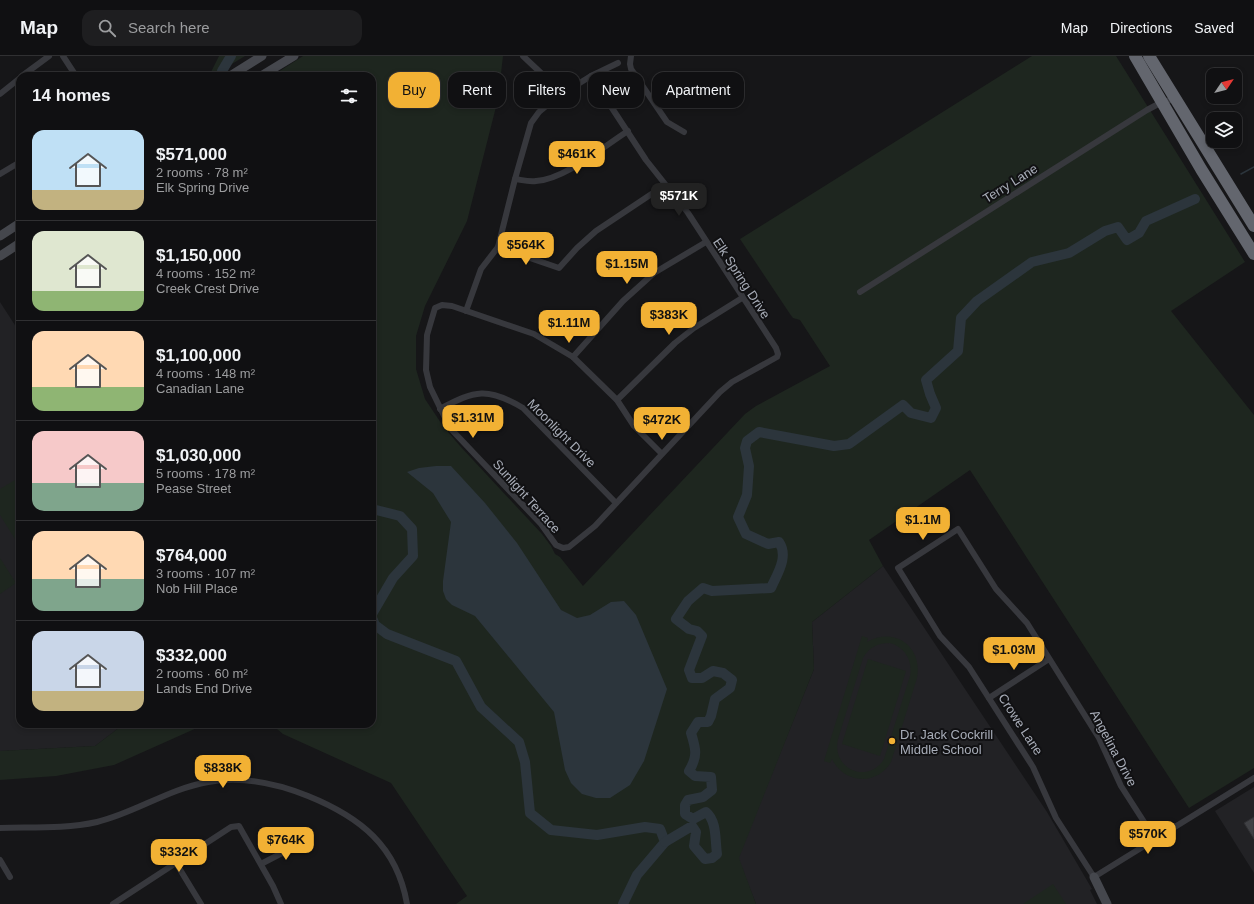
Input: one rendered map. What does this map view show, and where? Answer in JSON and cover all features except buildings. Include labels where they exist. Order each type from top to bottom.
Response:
[{"type":"highway","points":[[1135,56],[1254,254]]},
{"type":"highway","points":[[1149,56],[1254,226]]},
{"type":"main road","points":[[236,72],[262,56]]},
{"type":"main road","points":[[268,72],[294,56]]},
{"type":"main road","points":[[0,236],[16,226]]},
{"type":"main road","points":[[0,256],[16,246]]},
{"type":"main road","name":"Crowe Lane","points":[[1094,877],[1107,904]]},
{"type":"street","points":[[28,72],[49,56]]},
{"type":"street","points":[[62,56],[73,72]]},
{"type":"street","points":[[523,56],[540,72]]},
{"type":"street","points":[[632,56],[630,64],[639,82],[667,122],[684,132]]},
{"type":"street","points":[[600,72],[618,63]]},
{"type":"street","points":[[0,93],[16,81]]},
{"type":"street","name":"Terry Lane","points":[[860,292],[1147,110],[1162,102],[1175,99]]},
{"type":"street","points":[[544,108],[531,123],[514,179],[498,247],[481,269],[466,311],[534,334],[573,357],[617,400],[634,426],[662,454],[616,503]]},
{"type":"street","name":"Elk Spring Drive","points":[[613,108],[646,160],[688,213],[778,354],[774,360],[732,382],[720,392],[662,454]]},
{"type":"street","points":[[514,179],[536,181],[554,177],[568,170],[628,131]]},
{"type":"street","points":[[0,174],[16,164]]},
{"type":"street","points":[[498,247],[559,268],[577,248],[596,231],[665,185]]},
{"type":"street","points":[[573,357],[623,301],[654,273],[706,242]]},
{"type":"street","points":[[617,400],[675,343],[694,328],[742,298]]},
{"type":"street","name":"Sunlight Terrace","points":[[466,311],[442,304],[435,308],[427,335],[426,370],[430,387],[450,428],[541,524],[556,545],[563,548],[570,546],[595,526],[616,503]]},
{"type":"street","name":"Moonlight Drive","points":[[440,409],[467,396],[479,393],[494,393],[508,399],[524,408],[616,503]]},
{"type":"street","name":"Angelina Drive","points":[[898,568],[958,529],[996,589],[1027,623],[1099,738],[1121,786],[1155,839]]},
{"type":"street","name":"Crowe Lane","points":[[898,568],[940,636],[969,667],[1033,767],[1056,818],[1094,877]]},
{"type":"street","points":[[989,698],[1049,659]]},
{"type":"street","points":[[1094,877],[1254,778]]},
{"type":"street","points":[[0,828],[73,825],[96,822],[124,813],[179,790],[209,782],[239,780],[269,783],[289,789],[334,807],[350,816],[365,828],[381,845],[394,864],[401,881],[407,904]]},
{"type":"street","points":[[114,904],[231,827],[239,826],[281,904]]},
{"type":"street","points":[[260,864],[303,842]]},
{"type":"street","points":[[0,860],[10,877]]},
{"type":"street","points":[[176,864],[201,904]]},
{"type":"shaded area","points":[[219,56],[245,56],[219,72],[211,72]]},
{"type":"shaded area","points":[[303,56],[503,56],[501,72],[448,72],[448,108],[496,108],[467,221],[425,306],[416,336],[416,369],[425,399],[443,426],[542,534],[555,554],[560,557],[583,586],[745,414],[756,406],[830,366],[800,320],[793,318],[790,314],[740,239],[1032,56],[1116,56],[1245,262],[1171,311],[1254,415],[1254,768],[1189,808],[970,470],[869,540],[883,566],[812,622],[814,669],[739,858],[756,904],[456,904],[467,896],[391,783],[283,734],[276,728],[376,728],[376,72],[278,72]]},
{"type":"shaded area","points":[[0,302],[16,327],[16,728],[119,728],[95,746],[0,751]]},
{"type":"shaded area","points":[[451,466],[485,503],[517,543],[561,610],[577,618],[590,615],[611,602],[624,601],[636,615],[667,689],[644,761],[630,785],[610,798],[596,798],[582,794],[571,783],[565,770],[554,712],[475,616],[452,605],[446,599],[443,591],[443,581],[451,522],[433,493],[407,472],[419,468]]},
{"type":"shaded area","points":[[16,479],[16,541],[0,515],[0,489]]},
{"type":"shaded area","points":[[0,558],[16,583],[0,594]]},
{"type":"shaded area","name":"Dr. Jack Cockrill Middle School","points":[[883,566],[1047,812],[1092,889],[1090,890],[1097,904],[756,904],[738,858],[814,669],[812,622]]},
{"type":"shaded area","points":[[862,636],[868,638],[867,642],[877,638],[887,637],[897,638],[905,642],[916,657],[918,667],[917,678],[891,762],[885,770],[878,775],[861,779],[844,773],[837,767],[832,759],[830,763],[824,761]],"holes":[[[890,643],[895,645],[907,655],[911,670],[884,759],[877,767],[869,771],[861,772],[852,770],[845,765],[840,758],[837,750],[838,739],[863,658],[871,648],[878,645]]]},
{"type":"shaded area","points":[[868,659],[906,671],[880,756],[842,744]]},
{"type":"shaded area","points":[[119,728],[197,728],[114,765],[56,776],[0,780],[0,751],[95,746]]},
{"type":"shaded area","points":[[1254,787],[1254,873],[1215,811]]},
{"type":"shaded area","points":[[1053,884],[1066,904],[1023,904]]},
{"type":"waterway","points":[[222,72],[231,56]]},
{"type":"waterway","points":[[1241,174],[1254,167]]},
{"type":"waterway","points":[[665,842],[692,826],[696,832],[694,846],[705,859],[712,858],[717,854],[715,831],[710,816],[706,812],[693,819],[685,814],[685,805],[688,800],[703,797],[712,790],[711,777],[695,776],[689,771],[695,757],[691,733],[698,722],[708,722],[715,699],[730,688],[732,680],[723,673],[713,671],[702,678],[692,678],[689,670],[702,636],[697,631],[689,629],[676,619],[688,601],[703,588],[712,591],[771,588],[781,565],[783,554],[779,542],[768,544],[746,534],[738,517],[747,495],[749,466],[745,448],[747,441],[759,432],[834,446],[849,444],[903,405],[911,413],[931,418],[936,408],[926,380],[958,351],[961,318],[977,301],[1032,262],[1069,253],[1105,231],[1118,227],[1127,240],[1139,233],[1146,221],[1195,199]]},
{"type":"waterway","points":[[376,510],[400,516],[412,529],[413,556],[393,578],[376,607]]},
{"type":"waterway","points":[[376,626],[387,634],[456,661],[481,707],[519,742],[525,762],[530,813],[551,830],[597,835],[645,827],[660,829],[665,842],[637,875],[623,904]]},
{"type":"place","name":"Dr. Jack Cockrill Middle School","points":[[892,741]]}]
